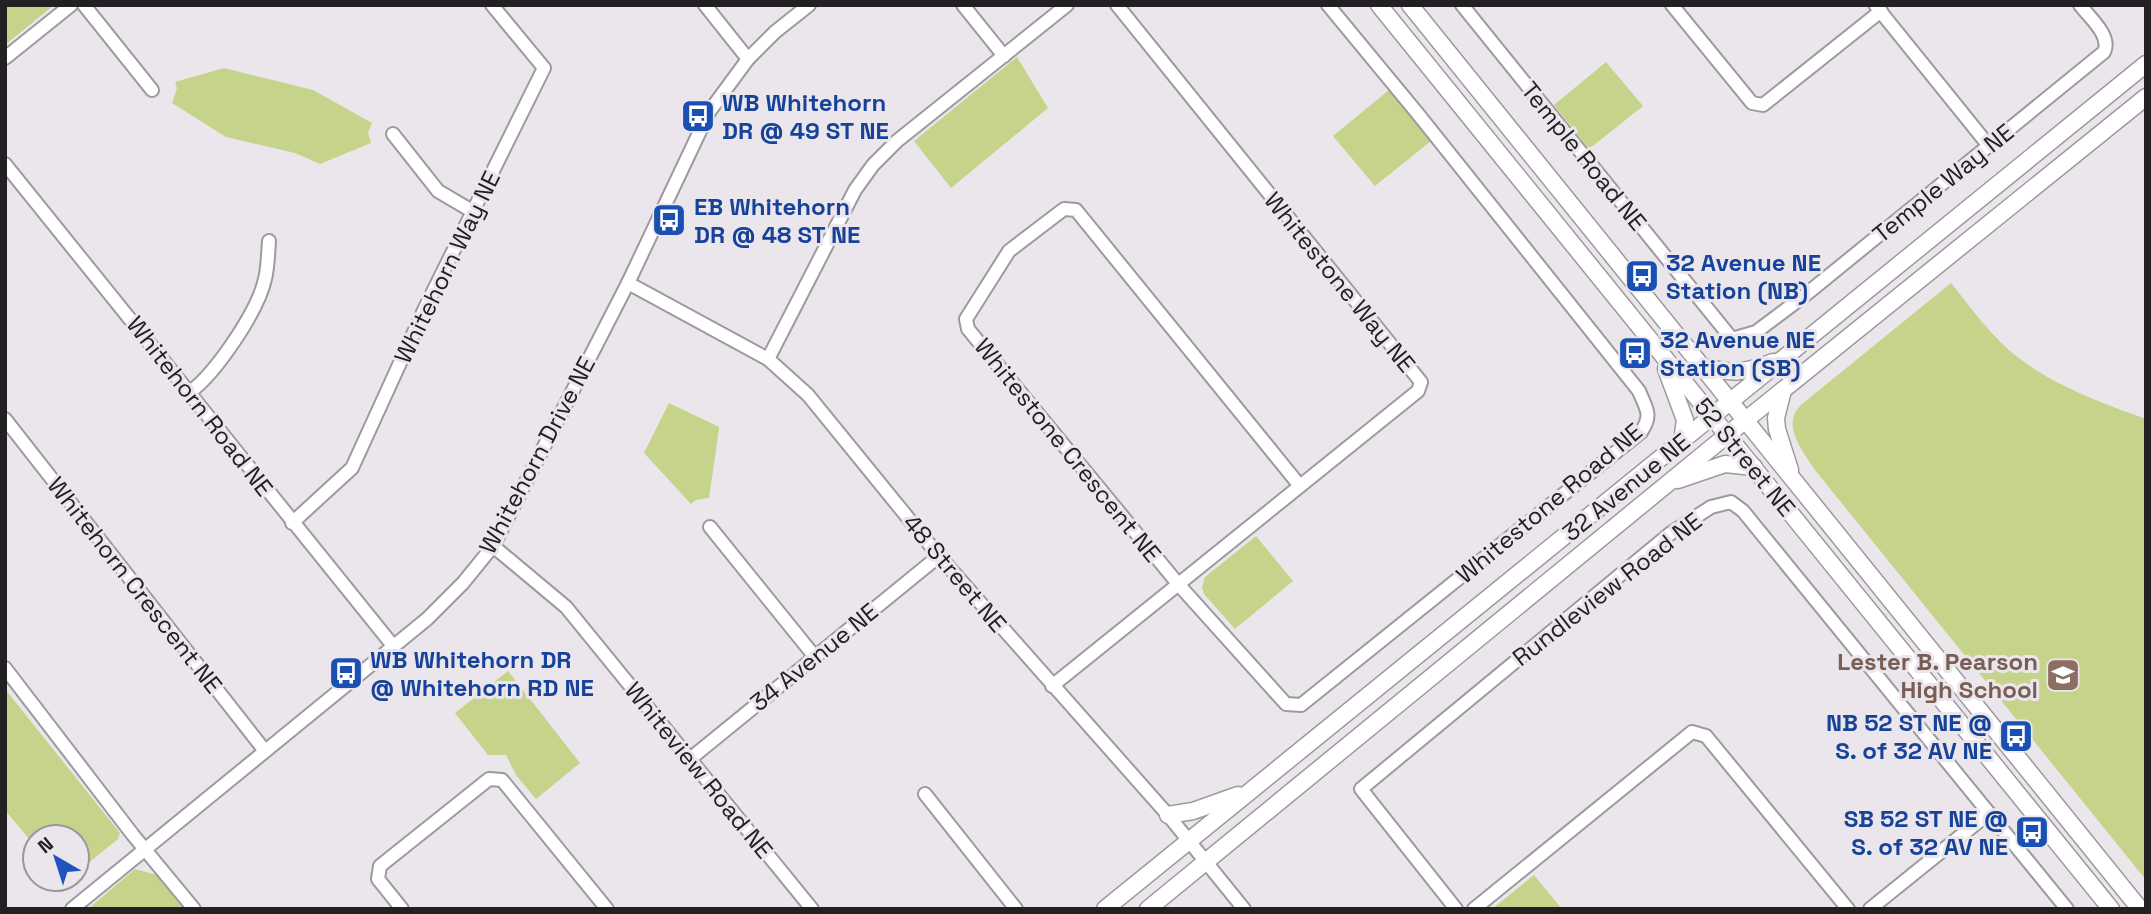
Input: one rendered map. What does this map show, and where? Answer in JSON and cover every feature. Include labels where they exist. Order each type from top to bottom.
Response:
[{"type":"main road","name":"52 Street NE","points":[[1379,5],[2111,909]]},
{"type":"main road","name":"52 Street NE","points":[[1410,5],[2140,909]]},
{"type":"main road","name":"32 Avenue NE","points":[[1105,909],[2146,64]]},
{"type":"main road","name":"32 Avenue NE","points":[[1148,909],[1727,435],[2146,97]]},
{"type":"main road","points":[[1656,348],[1685,420],[1682,441]]},
{"type":"main road","points":[[1703,367],[1726,372],[1749,371],[1789,355]]},
{"type":"main road","points":[[1783,390],[1776,418],[1777,429],[1793,479]]},
{"type":"main road","points":[[1669,483],[1725,464],[1754,467]]},
{"type":"main road","points":[[1168,815],[1219,803],[1256,787]]},
{"type":"street","points":[[5,58],[71,5]]},
{"type":"street","points":[[84,5],[152,90]]},
{"type":"street","name":"Whitehorn Way NE","points":[[292,523],[352,468],[425,308],[544,68],[492,5]]},
{"type":"street","points":[[705,5],[748,59]]},
{"type":"street","name":"Whitehorn Drive NE","points":[[72,909],[427,619],[493,546],[628,283],[709,112],[748,59],[775,32],[809,5]]},
{"type":"street","points":[[963,5],[1004,56]]},
{"type":"street","points":[[768,359],[855,190],[873,165],[897,141],[1067,5]]},
{"type":"street","name":"Whitestone Way NE","points":[[1052,686],[1418,391],[1421,382],[1117,5]]},
{"type":"street","name":"Whitestone Road NE","points":[[1301,705],[1641,432],[1649,414],[1639,391],[1419,114],[1328,5]]},
{"type":"street","name":"Temple Road NE","points":[[1462,5],[1732,339]]},
{"type":"street","points":[[1672,5],[1752,103],[1763,105],[1879,8],[1989,146]]},
{"type":"street","name":"Temple Way NE","points":[[1732,339],[1756,332],[1804,296],[2104,52],[2107,46],[2106,38],[2080,5]]},
{"type":"street","points":[[393,134],[438,191],[472,211]]},
{"type":"street","name":"Whitehorn Road NE","points":[[5,164],[394,647]]},
{"type":"street","name":"Whitestone Crescent NE","points":[[1300,486],[1076,210],[1064,209],[1009,251],[966,319],[968,329],[1179,584],[1286,704],[1301,705]]},
{"type":"street","points":[[190,393],[205,381],[242,330],[265,281],[269,241]]},
{"type":"street","name":"48 Street NE","points":[[628,283],[768,359],[808,394],[939,556],[1168,815],[1244,909]]},
{"type":"street","name":"Whitehorn Crescent NE","points":[[5,419],[265,751]]},
{"type":"street","name":"Rundleview Road NE","points":[[1456,909],[1361,789],[1671,533],[1711,508],[1731,502],[1743,511],[2067,909]]},
{"type":"street","points":[[710,527],[815,657]]},
{"type":"street","name":"Whiteview Road NE","points":[[493,546],[566,607],[812,909]]},
{"type":"street","name":"34 Avenue NE","points":[[690,759],[939,556]]},
{"type":"street","points":[[5,668],[194,909]]},
{"type":"street","points":[[1474,909],[1692,732],[1706,736],[1848,909]]},
{"type":"street","points":[[402,909],[378,879],[380,866],[489,779],[502,780],[607,909]]},
{"type":"street","points":[[925,794],[1016,909]]},
{"type":"street","points":[[1870,909],[1989,813]]},
{"type":"green space","points":[[5,5],[54,5],[5,45]]},
{"type":"green space","points":[[1017,57],[1048,108],[951,188],[914,141]]},
{"type":"green space","points":[[1606,62],[1643,106],[1589,149],[1554,105]]},
{"type":"green space","points":[[224,68],[313,90],[372,123],[368,133],[371,143],[320,164],[295,153],[226,137],[172,103],[177,88],[175,82]]},
{"type":"green space","points":[[1389,90],[1431,141],[1375,186],[1333,136]]},
{"type":"green space","name":"Lester B. Pearson High School","points":[[1951,283],[2000,342],[2034,369],[2080,394],[2146,419],[2146,880],[1815,470],[1795,437],[1793,420],[1802,404]]},
{"type":"green space","points":[[669,403],[719,427],[709,498],[696,500],[691,504],[644,453]]},
{"type":"green space","points":[[1256,536],[1293,581],[1235,629],[1204,594],[1202,587],[1205,577]]},
{"type":"green space","points":[[508,671],[580,763],[536,799],[516,775],[506,755],[488,755],[455,713]]},
{"type":"green space","points":[[5,689],[120,833],[118,839],[91,861],[91,823],[21,823],[21,829],[5,810]]},
{"type":"green space","points":[[135,869],[157,875],[183,909],[88,909]]},
{"type":"green space","points":[[1534,875],[1562,909],[1492,909]]},
{"type":"place","name":"WB Whitehorn DR @ 49 ST NE","points":[[698,116]]},
{"type":"place","name":"EB Whitehorn DR @ 48 ST NE","points":[[669,220]]},
{"type":"place","name":"32 Avenue NE Station (NB)","points":[[1642,276]]},
{"type":"place","name":"32 Avenue NE Station (SB)","points":[[1635,353]]},
{"type":"place","name":"WB Whitehorn DR @ Whitehorn RD NE","points":[[346,673]]},
{"type":"place","name":"Lester B. Pearson High School","points":[[2063,675]]},
{"type":"place","name":"NB 52 ST NE @ S. of 32 AV NE","points":[[2016,736]]},
{"type":"place","name":"SB 52 ST NE @ S. of 32 AV NE","points":[[2032,832]]}]
